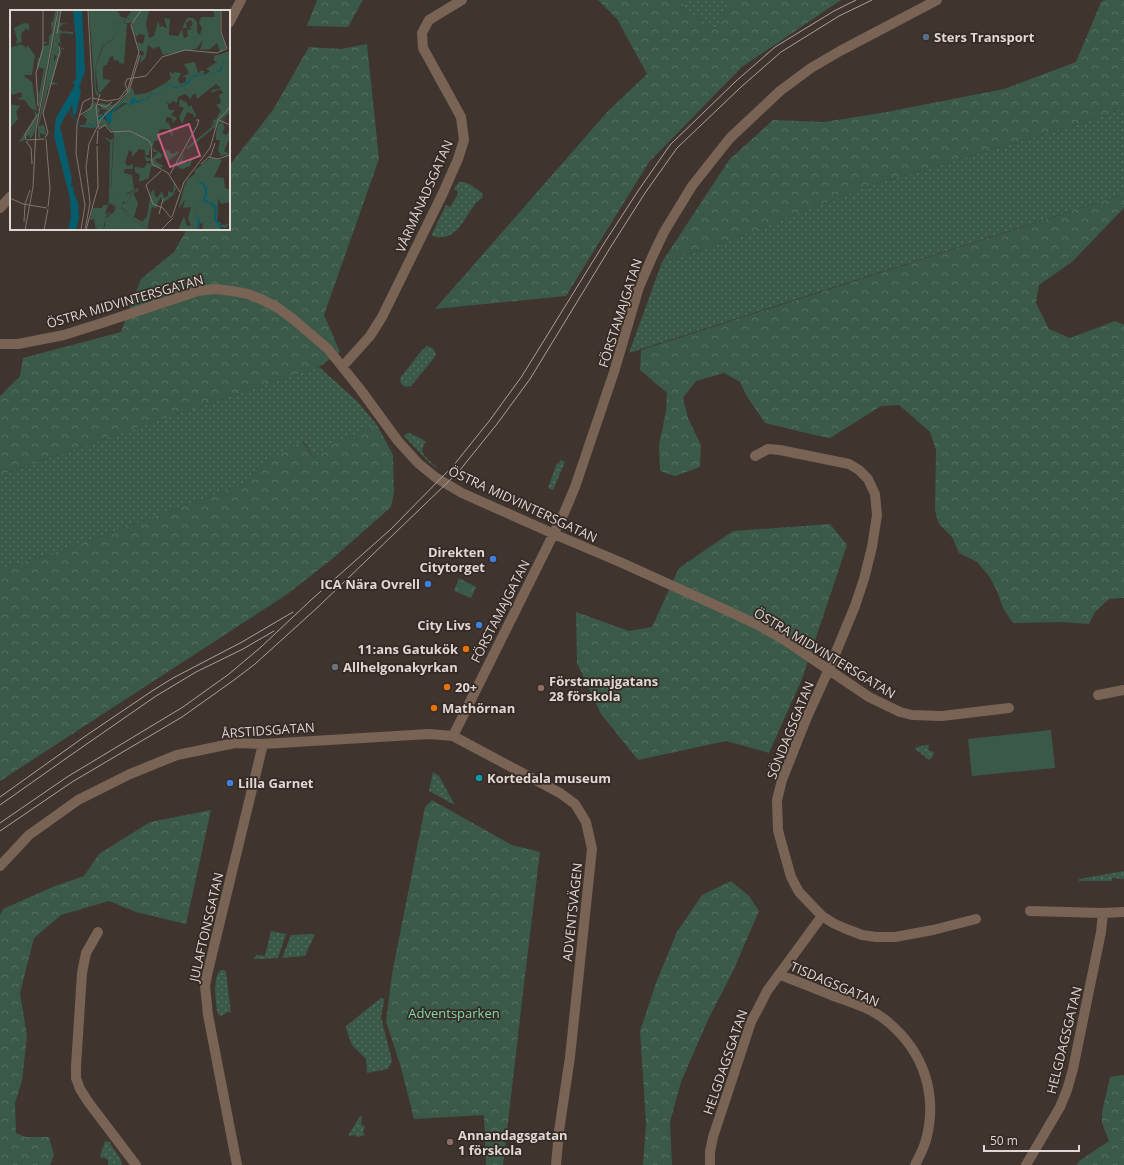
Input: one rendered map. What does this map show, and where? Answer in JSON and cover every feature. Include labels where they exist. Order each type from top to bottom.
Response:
[{"type":"street","points":[[230,21],[241,0]]},
{"type":"street","name":"VÅRMÅNADSGATAN","points":[[343,366],[370,336],[382,317],[458,159],[464,140],[461,117],[423,48],[422,33],[429,20],[462,0]]},
{"type":"street","name":"FÖRSTAMAJGATAN","points":[[453,736],[554,534],[575,487],[613,377],[640,286],[664,232],[692,186],[730,138],[780,91],[811,68],[840,51],[937,0]]},
{"type":"street","points":[[0,208],[10,197]]},
{"type":"street","name":"ÖSTRA MIDVINTERSGATAN","points":[[0,344],[18,344],[64,335],[198,291],[215,288],[248,294],[263,300],[293,318],[328,349],[343,366],[398,441],[435,477],[462,493],[620,562],[753,623],[786,641],[869,696],[900,712],[912,715],[942,716],[1009,708]]},
{"type":"street","name":"SÖNDAGSGATAN","points":[[755,456],[768,449],[780,450],[849,464],[859,470],[868,479],[875,494],[877,515],[872,548],[855,606],[807,717],[782,780],[777,800],[778,830],[791,877],[799,892],[822,916],[844,928],[862,935],[895,937],[933,930],[976,919]]},
{"type":"street","points":[[1098,695],[1124,690]]},
{"type":"street","name":"ÅRSTIDSGATAN","points":[[0,866],[29,835],[78,800],[130,774],[178,755],[235,743],[263,744],[395,735],[429,734],[453,736]]},
{"type":"street","name":"ADVENTSVÄGEN","points":[[453,736],[560,793],[575,804],[586,822],[590,834],[592,849],[570,1057],[559,1131],[556,1165]]},
{"type":"street","name":"JULAFTONSGATAN","points":[[237,1165],[208,1015],[206,984],[263,744]]},
{"type":"street","points":[[1030,911],[1102,913],[1124,912]]},
{"type":"street","name":"HELGDAGSGATAN","points":[[1026,1165],[1060,1107],[1067,1090],[1073,1069],[1101,932],[1102,913]]},
{"type":"street","name":"HELGDAGSGATAN","points":[[710,1165],[710,1152],[713,1137],[751,1022],[767,992],[822,916]]},
{"type":"street","points":[[98,932],[86,953],[82,973],[76,1078],[80,1089],[89,1103],[136,1165]]},
{"type":"street","name":"TISDAGSGATAN","points":[[780,975],[866,1008],[888,1021],[904,1037],[917,1055],[925,1072],[930,1113],[926,1142],[916,1165]]},
{"type":"green space","points":[[317,0],[363,0],[348,27],[307,26]]},
{"type":"green space","points":[[598,0],[682,0],[684,9],[717,29],[730,0],[841,0],[742,67],[649,162],[566,296],[435,309],[608,111],[647,74],[617,19]]},
{"type":"green space","points":[[682,0],[730,0],[717,29],[684,9]]},
{"type":"green space","points":[[1105,0],[1124,0],[1124,107],[1105,116],[866,187],[709,248],[662,262],[729,160],[773,120],[824,122],[881,113],[1004,89],[1076,62],[1101,2]]},
{"type":"green space","points":[[367,44],[379,159],[324,315],[340,352],[319,367],[0,475],[0,396],[20,376],[23,358],[121,332],[141,279],[174,252],[186,230],[230,230],[230,165],[273,110],[309,47],[341,49]]},
{"type":"green space","points":[[1124,107],[1124,194],[629,353],[662,262],[709,248],[866,187],[1105,116]]},
{"type":"green space","points":[[459,182],[474,187],[482,193],[483,197],[476,203],[462,224],[453,234],[440,237],[432,236],[446,205],[450,207],[458,194],[454,189]]},
{"type":"green space","points":[[1124,194],[1124,208],[1072,262],[1039,285],[1036,303],[1049,329],[1070,338],[1115,321],[1124,325],[1124,598],[1109,599],[1095,612],[1089,624],[1063,622],[1013,623],[1003,608],[997,591],[989,576],[977,562],[959,553],[952,537],[939,524],[935,511],[936,450],[930,432],[899,405],[881,406],[830,438],[819,436],[765,423],[746,395],[740,382],[724,373],[696,381],[683,398],[688,418],[701,445],[700,467],[675,476],[660,471],[659,445],[666,411],[667,393],[640,370],[641,350]]},
{"type":"green space","points":[[427,346],[432,348],[436,354],[434,358],[411,386],[405,387],[402,385],[400,380],[401,377],[422,350]]},
{"type":"green space","points":[[319,367],[357,401],[377,425],[333,444],[314,457],[303,441],[260,466],[241,485],[57,552],[0,569],[0,475]]},
{"type":"green space","points":[[377,425],[393,455],[394,492],[391,507],[331,560],[286,595],[0,781],[0,569],[57,552],[241,485],[260,466],[302,441],[314,457],[333,444]]},
{"type":"green space","points":[[409,433],[426,442],[422,450],[423,454],[438,469],[428,461],[404,436],[405,434]]},
{"type":"green space","points":[[560,460],[565,462],[553,490],[548,488],[557,463],[559,464]]},
{"type":"green space","points":[[830,524],[847,545],[802,679],[769,753],[726,741],[638,760],[601,714],[577,663],[576,612],[629,631],[652,627],[679,568],[733,531]]},
{"type":"green space","points":[[459,578],[476,587],[471,598],[454,591]]},
{"type":"green space","points":[[1051,730],[1055,768],[972,776],[968,739]]},
{"type":"green space","points":[[929,745],[928,750],[934,752],[932,758],[929,760],[914,748]]},
{"type":"green space","points":[[433,772],[439,776],[455,805],[429,791]]},
{"type":"green space","name":"Adventsparken","points":[[432,800],[512,845],[540,852],[503,1165],[486,1165],[484,1115],[414,1119],[400,1064],[386,1022],[392,974],[425,807]]},
{"type":"green space","points":[[211,810],[186,924],[136,912],[109,901],[61,915],[34,938],[20,993],[27,1036],[22,1081],[15,1103],[16,1133],[25,1137],[49,1137],[54,1155],[50,1165],[0,1165],[0,915],[3,909],[55,886],[84,876],[99,854],[150,822]]},
{"type":"green space","points":[[1124,871],[1124,879],[1112,878],[1112,881],[1079,881],[1079,879]]},
{"type":"green space","points":[[731,881],[749,896],[759,911],[734,969],[707,1022],[681,1082],[670,1122],[672,1165],[643,1165],[646,1123],[640,1031],[656,983],[677,932],[702,895]]},
{"type":"green space","points":[[271,931],[286,934],[278,958],[254,959],[256,955],[265,956]]},
{"type":"green space","points":[[315,934],[305,956],[282,958],[291,935]]},
{"type":"green space","points":[[221,970],[226,972],[231,1013],[228,1012],[221,1016],[217,1011],[215,989],[216,978]]},
{"type":"green space","points":[[381,998],[384,999],[384,1001],[381,1017],[392,1061],[388,1069],[367,1073],[366,1059],[352,1045],[346,1026]]},
{"type":"green space","points":[[1124,1075],[1124,1165],[1077,1165],[1079,1161],[1109,1141],[1102,1123],[1102,1112],[1110,1077]]},
{"type":"green space","points":[[360,1116],[362,1118],[361,1124],[365,1127],[363,1132],[365,1135],[357,1137],[355,1135],[348,1136]]},
{"type":"green space","points":[[105,1141],[110,1142],[120,1158],[122,1165],[108,1165],[108,1160],[100,1157]]},
{"type":"tram line","points":[[0,823],[67,777],[183,707],[229,674],[261,647],[391,529],[453,466],[490,420],[522,376],[603,245],[670,145],[735,82],[775,47],[834,11],[856,0]]},
{"type":"tram line","points":[[0,831],[72,782],[182,717],[255,664],[318,607],[460,470],[497,424],[530,379],[610,248],[645,193],[677,148],[741,87],[781,52],[839,16],[872,0]]},
{"type":"tram line","points":[[0,797],[152,691],[173,678],[242,642],[293,612]]},
{"type":"tram line","points":[[0,805],[156,696],[196,672],[243,649],[274,631]]},
{"type":"place","name":"Sters Transport","points":[[926,37]]},
{"type":"place","name":"Direkten Citytorget","points":[[493,559]]},
{"type":"place","name":"ICA Nära Ovrell","points":[[428,584]]},
{"type":"place","name":"City Livs","points":[[479,625]]},
{"type":"place","name":"11:ans Gatukök","points":[[466,649]]},
{"type":"place","name":"Allhelgonakyrkan","points":[[335,667]]},
{"type":"place","name":"20+","points":[[447,687]]},
{"type":"place","name":"Förstamajgatans 28 förskola","points":[[541,688]]},
{"type":"place","name":"Mathörnan","points":[[434,708]]},
{"type":"place","name":"Kortedala museum","points":[[479,778]]},
{"type":"place","name":"Lilla Garnet","points":[[230,783]]},
{"type":"place","name":"Annandagsgatan 1 förskola","points":[[450,1142]]}]
